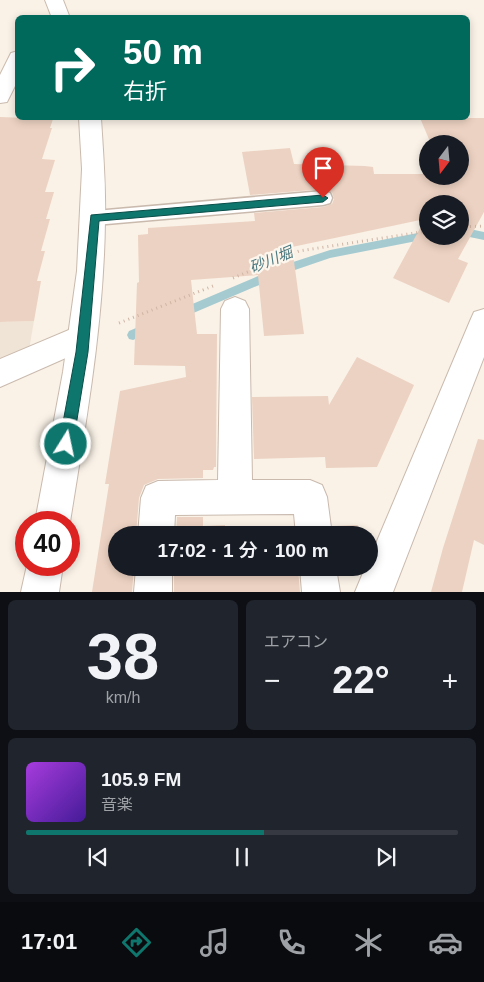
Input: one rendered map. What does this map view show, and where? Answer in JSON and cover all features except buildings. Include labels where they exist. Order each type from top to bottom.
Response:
[{"type":"street","points":[[54,0],[60,15]]},
{"type":"street","points":[[0,53],[15,56]]},
{"type":"street","points":[[0,97],[15,63]]},
{"type":"street","points":[[54,511],[83,337],[94,218],[94,160],[90,120]]},
{"type":"street","points":[[230,295],[235,498]]},
{"type":"street","points":[[374,592],[484,321]]},
{"type":"street","points":[[0,373],[83,337]]},
{"type":"street","points":[[156,526],[158,498],[310,498],[313,526]]},
{"type":"street","points":[[40,592],[43,576]]},
{"type":"street","points":[[153,592],[154,576]]},
{"type":"street","points":[[319,576],[321,592]]},
{"type":"lane","points":[[94,218],[323,198]]},
{"type":"path","points":[[469,227],[484,226]]},
{"type":"path","points":[[230,295],[299,251],[419,232]]},
{"type":"path","points":[[83,337],[216,285]]},
{"type":"shaded area","points":[[34,321],[29,350],[0,362],[0,322]]},
{"type":"waterway","name":"砂川堀","points":[[469,233],[484,236]]},
{"type":"waterway","name":"砂川堀","points":[[180,314],[288,268],[330,254],[419,237]]},
{"type":"waterway","name":"砂川堀","points":[[133,335],[150,327]]},
{"type":"route","points":[[66,444],[82,352],[94,218],[323,198]]}]
